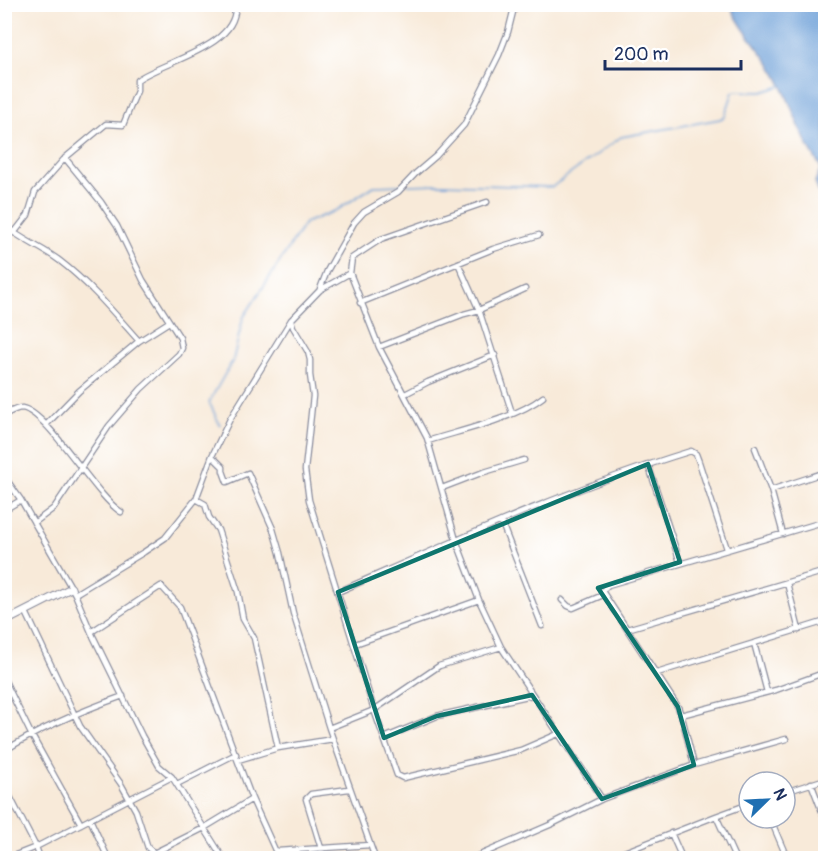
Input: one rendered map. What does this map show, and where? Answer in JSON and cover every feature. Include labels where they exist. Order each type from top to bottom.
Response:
[{"type":"street","points":[[14,233],[28,215],[35,192],[65,158],[106,124],[123,126],[137,91],[137,80],[178,59],[202,50],[227,30],[234,21],[235,4]]},
{"type":"street","points":[[320,290],[327,271],[354,223],[364,212],[398,192],[436,156],[464,125],[499,55],[515,4]]},
{"type":"street","points":[[34,523],[54,508],[109,426],[141,389],[178,354],[182,344],[144,280],[117,226],[95,194],[65,158]]},
{"type":"street","points":[[487,201],[381,239],[351,258],[350,273],[379,347],[428,441],[456,540],[479,600],[501,647],[602,799]]},
{"type":"street","points":[[4,225],[59,260],[95,291],[139,342]]},
{"type":"street","points":[[360,303],[493,249],[539,235]]},
{"type":"street","points":[[458,263],[479,310],[512,413]]},
{"type":"street","points":[[4,622],[73,591],[165,538],[196,500],[212,456],[236,410],[291,320],[320,290],[350,273]]},
{"type":"street","points":[[379,347],[479,310],[525,289]]},
{"type":"street","points":[[291,320],[310,360],[313,396],[305,481],[374,710],[397,775],[403,778],[521,750],[558,734]]},
{"type":"street","points":[[46,425],[79,391],[139,342],[169,322]]},
{"type":"street","points":[[405,394],[428,382],[495,355]]},
{"type":"street","points":[[428,441],[512,413],[543,397]]},
{"type":"street","points":[[4,415],[19,408],[25,409],[46,425],[121,512]]},
{"type":"street","points":[[755,448],[771,490],[783,534]]},
{"type":"street","points":[[338,592],[501,521],[648,464],[694,451],[727,549]]},
{"type":"street","points":[[212,456],[223,467],[227,482],[248,473],[273,529],[293,613],[349,789],[375,858]]},
{"type":"street","points":[[442,488],[524,460]]},
{"type":"street","points":[[648,464],[680,562]]},
{"type":"street","points":[[771,490],[825,472]]},
{"type":"street","points":[[4,476],[73,591],[142,736],[159,766],[177,784],[224,858]]},
{"type":"street","points":[[196,500],[205,504],[209,517],[218,530],[238,592],[243,619],[254,638],[278,748]]},
{"type":"street","points":[[4,510],[21,501]]},
{"type":"street","points":[[501,521],[542,626]]},
{"type":"street","points":[[694,765],[681,715],[657,673],[602,591],[608,585],[680,562],[825,521]]},
{"type":"street","points":[[627,629],[825,571]]},
{"type":"street","points":[[787,583],[800,630]]},
{"type":"street","points":[[91,632],[161,586],[180,608],[252,799],[275,850],[322,849],[370,844]]},
{"type":"street","points":[[562,600],[567,606],[573,608],[603,595]]},
{"type":"street","points":[[355,644],[479,600]]},
{"type":"street","points":[[26,612],[74,713],[129,799],[140,822],[148,848],[161,858]]},
{"type":"street","points":[[657,673],[825,621]]},
{"type":"street","points":[[754,643],[767,692]]},
{"type":"street","points":[[329,728],[374,710],[439,666],[501,647]]},
{"type":"street","points":[[681,715],[767,692],[825,672]]},
{"type":"street","points":[[4,679],[31,734],[81,824]]},
{"type":"street","points":[[384,738],[430,718],[532,695]]},
{"type":"street","points":[[4,752],[31,734],[74,713],[123,696]]},
{"type":"street","points":[[238,760],[278,748],[333,739]]},
{"type":"street","points":[[473,858],[552,824],[602,799],[694,765],[786,739]]},
{"type":"street","points":[[177,784],[236,754]]},
{"type":"street","points":[[8,858],[36,847],[172,777]]},
{"type":"street","points":[[797,788],[825,779]]},
{"type":"street","points":[[811,783],[825,822]]},
{"type":"street","points":[[4,785],[40,858]]},
{"type":"street","points":[[324,858],[306,799],[311,794],[349,789]]},
{"type":"street","points":[[144,858],[204,828],[252,799]]},
{"type":"street","points":[[609,858],[737,808]]},
{"type":"street","points":[[716,816],[735,858]]},
{"type":"street","points":[[90,819],[108,858]]},
{"type":"street","points":[[775,830],[787,858]]},
{"type":"street","points":[[671,833],[682,858]]},
{"type":"street","points":[[624,852],[628,858]]},
{"type":"highlighted area","points":[[648,464],[680,562],[598,588],[678,707],[694,765],[602,799],[532,695],[437,716],[384,738],[338,592]]},
{"type":"water","points":[[730,5],[825,5],[825,210],[815,182],[821,168],[802,133],[779,79],[735,16]]},
{"type":"waterway","points":[[408,185],[552,187],[621,137],[720,119],[725,116],[733,92],[762,92],[781,86]]},
{"type":"waterway","points":[[220,425],[209,402],[233,360],[243,318],[305,223],[337,210],[374,186],[403,185]]}]
